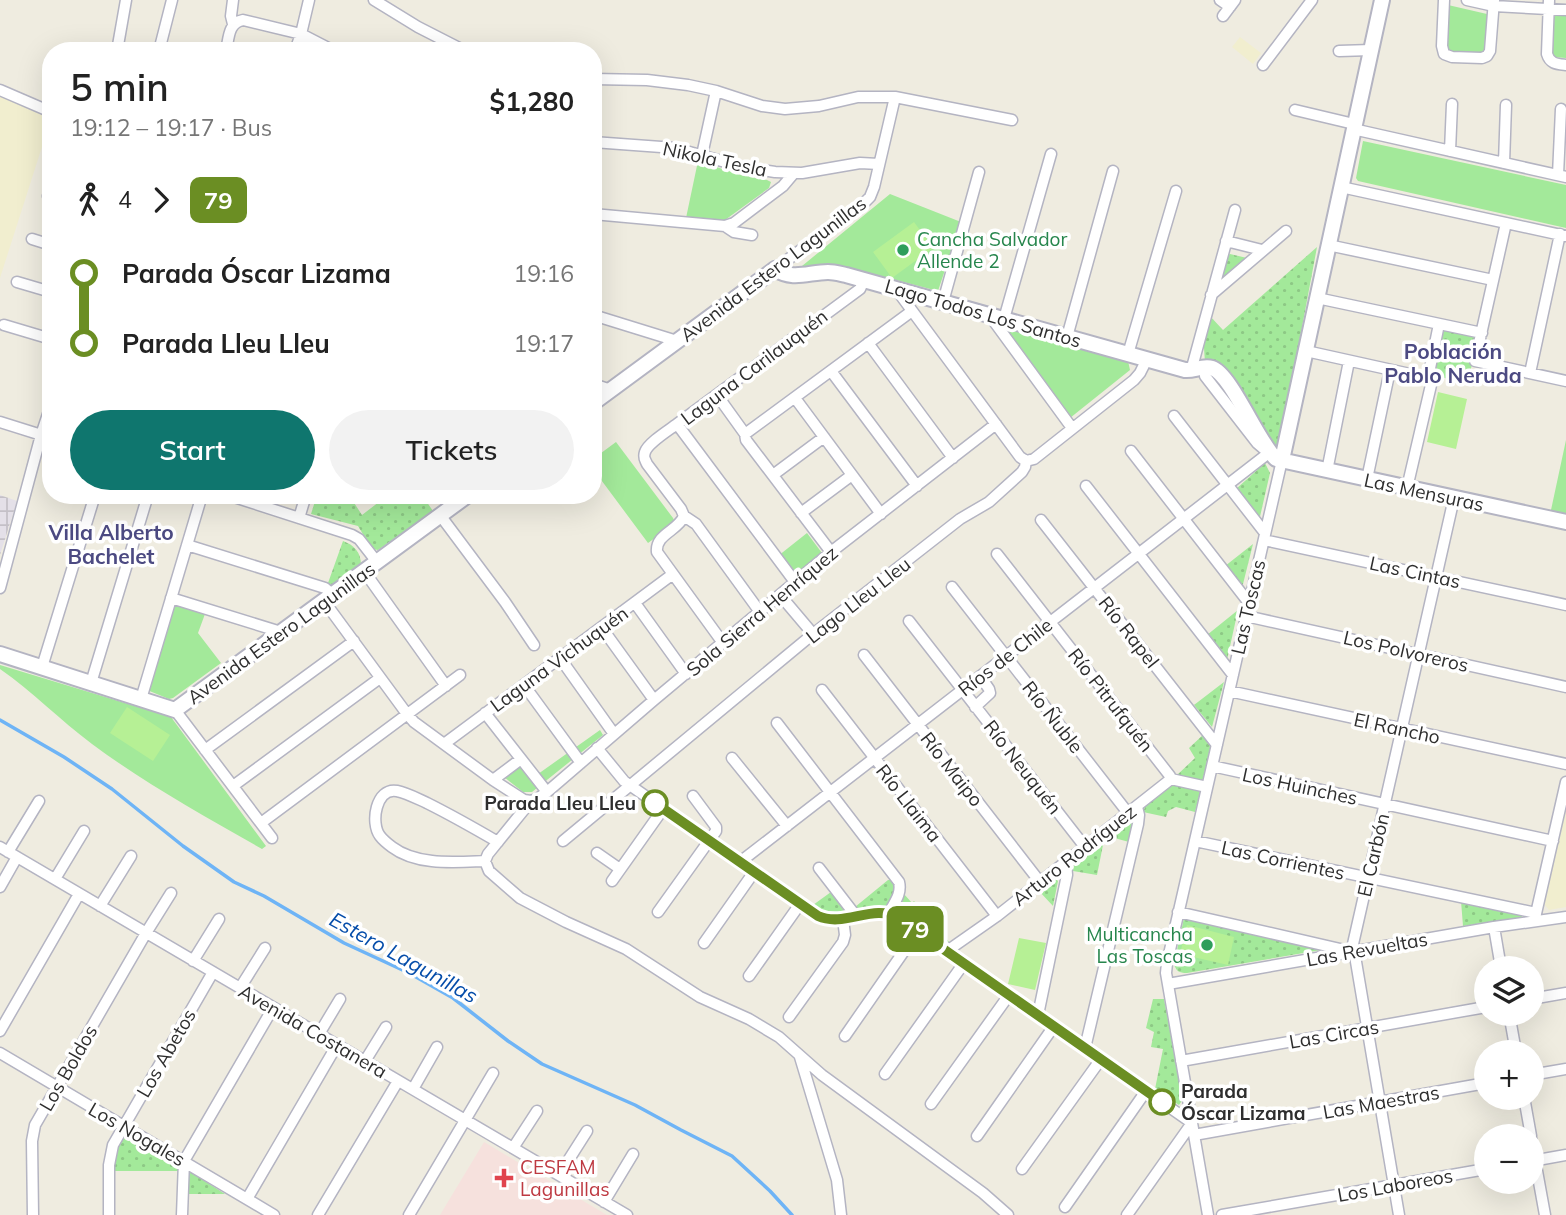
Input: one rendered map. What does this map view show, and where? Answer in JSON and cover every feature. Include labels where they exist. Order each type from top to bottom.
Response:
[{"type":"street","points":[[119,42],[126,0]]},
{"type":"street","points":[[161,42],[172,0]]},
{"type":"street","points":[[229,42],[235,23],[231,16],[233,0]]},
{"type":"street","points":[[298,42],[309,0]]},
{"type":"street","points":[[374,0],[447,42]]},
{"type":"street","points":[[1220,0],[1232,4],[1223,16]]},
{"type":"street","points":[[1263,65],[1312,0]]},
{"type":"street","name":"Las Toscas","points":[[1208,1215],[1168,984],[1167,963],[1265,537],[1382,0]]},
{"type":"street","points":[[1444,0],[1443,51],[1449,57],[1479,59],[1487,56],[1491,47],[1494,3]]},
{"type":"street","points":[[1467,0],[1549,5],[1566,10]]},
{"type":"street","points":[[1549,5],[1548,57],[1551,62],[1566,65]]},
{"type":"street","points":[[235,23],[250,20],[301,34],[317,42]]},
{"type":"street","points":[[1339,51],[1371,50]]},
{"type":"street","points":[[602,79],[688,85],[762,106],[785,109],[819,106],[858,97],[895,97],[1012,120]]},
{"type":"street","points":[[0,90],[42,108]]},
{"type":"street","points":[[702,155],[716,92]]},
{"type":"street","name":"Avenida Estero Lagunillas","points":[[602,396],[867,201],[872,192],[895,97]]},
{"type":"street","points":[[1450,150],[1452,104]]},
{"type":"street","points":[[1504,163],[1506,105]]},
{"type":"street","points":[[1295,110],[1562,176],[1560,109]]},
{"type":"street","name":"Nikola Tesla","points":[[602,143],[663,146],[757,170],[794,173],[860,163],[879,164]]},
{"type":"street","points":[[1004,319],[1051,154]]},
{"type":"street","points":[[1067,337],[1114,171]]},
{"type":"street","points":[[943,302],[979,172]]},
{"type":"street","points":[[602,215],[726,226],[734,223],[783,186],[794,173]]},
{"type":"street","points":[[1341,187],[1563,235],[1530,373]]},
{"type":"street","points":[[1128,354],[1176,191]]},
{"type":"street","points":[[1191,371],[1235,210]]},
{"type":"street","points":[[1506,223],[1475,361],[1566,381]]},
{"type":"street","points":[[726,226],[734,232],[752,235]]},
{"type":"street","points":[[1211,296],[1286,230]]},
{"type":"street","points":[[32,239],[42,242]]},
{"type":"street","points":[[1226,241],[1262,250]]},
{"type":"street","points":[[1328,245],[1493,281]]},
{"type":"street","name":"Lago Todos Los Santos","points":[[775,269],[789,276],[827,272],[846,275],[1191,371],[1207,367],[1218,371],[1247,413],[1269,452]]},
{"type":"street","name":"Laguna Carilauquén","points":[[684,516],[647,464],[645,454],[649,446],[860,289],[864,280]]},
{"type":"street","points":[[17,282],[42,289]]},
{"type":"street","points":[[895,289],[1026,461]]},
{"type":"street","points":[[1317,298],[1482,334]]},
{"type":"street","points":[[745,434],[912,311]]},
{"type":"street","points":[[990,315],[1072,428]]},
{"type":"street","points":[[602,319],[677,341]]},
{"type":"street","points":[[1428,378],[1439,324]]},
{"type":"street","points":[[4,325],[42,337]]},
{"type":"street","points":[[868,343],[953,458]]},
{"type":"street","points":[[1306,351],[1428,378],[1432,383],[1407,488]]},
{"type":"street","name":"Lago Lleu Lleu","points":[[563,841],[813,634],[960,519],[989,502],[1022,472],[1026,461],[1034,459],[1138,377],[1147,359]]},
{"type":"street","points":[[1327,471],[1349,361]]},
{"type":"street","points":[[1367,479],[1390,370]]},
{"type":"street","points":[[831,371],[917,486]]},
{"type":"street","points":[[1205,376],[1257,443],[1269,452]]},
{"type":"street","points":[[602,387],[611,390]]},
{"type":"street","points":[[717,395],[747,440],[831,552]]},
{"type":"street","points":[[795,398],[881,514]]},
{"type":"street","points":[[1174,416],[1265,537]]},
{"type":"street","points":[[0,422],[42,436]]},
{"type":"street","points":[[677,424],[795,582]]},
{"type":"street","name":"Sola Sierra Henríquez","points":[[531,801],[547,792],[831,552],[996,425]]},
{"type":"street","points":[[773,475],[824,437]]},
{"type":"street","points":[[0,588],[42,450]]},
{"type":"street","points":[[1131,451],[1249,603]]},
{"type":"street","name":"Las Mensuras","points":[[1269,452],[1282,460],[1327,471],[1566,522]]},
{"type":"street","name":"Ríos de Chile","points":[[740,862],[1269,452]]},
{"type":"street","points":[[801,513],[852,475]]},
{"type":"street","points":[[1086,486],[1233,675]]},
{"type":"street","name":"El Carbón","points":[[1399,1215],[1353,951],[1367,878],[1454,498]]},
{"type":"street","points":[[43,667],[92,504]]},
{"type":"street","points":[[91,683],[145,504]]},
{"type":"street","points":[[141,699],[199,504]]},
{"type":"street","points":[[256,504],[356,537],[370,567],[446,686]]},
{"type":"street","points":[[299,518],[303,504]]},
{"type":"street","name":"Avenida Estero Lagunillas","points":[[0,654],[175,710],[455,504]]},
{"type":"street","points":[[440,515],[534,645]]},
{"type":"street","points":[[723,643],[659,555],[656,546],[659,540],[681,523],[684,516],[696,524],[760,612]]},
{"type":"street","name":"Río Rapel","points":[[1041,520],[1217,745]]},
{"type":"street","name":"Las Cintas","points":[[1265,537],[1566,605]]},
{"type":"street","points":[[187,545],[325,588],[328,598],[354,641],[407,714],[493,780],[524,800],[531,801]]},
{"type":"street","name":"Río Pitrufquén","points":[[997,554],[1171,779]]},
{"type":"street","name":"Laguna Vichuquén","points":[[444,744],[673,574]]},
{"type":"street","name":"Río Ñuble","points":[[952,587],[1132,810]]},
{"type":"street","points":[[780,596],[813,634]]},
{"type":"street","points":[[171,598],[281,632]]},
{"type":"street","points":[[635,603],[686,674]]},
{"type":"street","name":"Los Polvoreros","points":[[1247,616],[1566,687]]},
{"type":"street","name":"Río Neuquén","points":[[909,621],[1085,847]]},
{"type":"street","points":[[602,628],[654,700]]},
{"type":"street","points":[[205,750],[354,641]]},
{"type":"street","name":"Río Maipo","points":[[864,655],[1040,882]]},
{"type":"street","points":[[560,658],[614,734]]},
{"type":"street","points":[[261,823],[460,675]]},
{"type":"street","points":[[975,707],[990,694],[980,676]]},
{"type":"street","points":[[233,786],[380,678]]},
{"type":"street","points":[[524,685],[581,763]]},
{"type":"street","name":"Río Llaima","points":[[822,690],[997,916]]},
{"type":"street","name":"El Rancho","points":[[1229,691],[1566,764]]},
{"type":"street","points":[[175,710],[272,838]]},
{"type":"street","points":[[485,713],[547,792]]},
{"type":"street","points":[[777,723],[899,882],[899,895],[889,913]]},
{"type":"street","points":[[597,748],[624,781],[823,919],[843,919],[879,912],[899,918],[1146,1091],[1193,1129],[1128,1215]]},
{"type":"street","points":[[732,758],[787,826]]},
{"type":"street","points":[[493,780],[521,759]]},
{"type":"street","name":"Los Huinches","points":[[1212,766],[1553,841]]},
{"type":"street","points":[[1171,779],[1207,787]]},
{"type":"street","name":"Arturo Rodríguez","points":[[947,951],[997,916],[1171,779]]},
{"type":"street","points":[[1536,917],[1566,782]]},
{"type":"street","points":[[485,861],[437,862],[414,857],[394,848],[379,835],[375,819],[379,801],[385,794],[395,790],[444,812],[498,842]]},
{"type":"street","points":[[658,912],[716,833],[716,828],[693,796]]},
{"type":"street","points":[[0,887],[8,852],[39,801]]},
{"type":"street","points":[[531,801],[485,861],[489,871],[520,898],[626,949],[700,998],[749,1019],[779,1037],[822,1075],[983,1193],[1008,1215]]},
{"type":"street","points":[[612,881],[663,809]]},
{"type":"street","points":[[1084,1048],[1138,824],[1139,815],[1132,810]]},
{"type":"street","points":[[55,879],[84,831]]},
{"type":"street","name":"Las Corrientes","points":[[1195,841],[1536,917]]},
{"type":"street","name":"Avenida Costanera","points":[[8,852],[627,1215]]},
{"type":"street","points":[[597,852],[620,869]]},
{"type":"street","points":[[100,906],[131,856]]},
{"type":"street","points":[[1038,1015],[1068,875],[1066,862]]},
{"type":"street","points":[[818,868],[856,916]]},
{"type":"street","points":[[704,943],[754,872]]},
{"type":"street","name":"Los Boldos","points":[[33,1215],[32,1135],[38,1120],[171,893]]},
{"type":"street","points":[[0,1031],[79,894]]},
{"type":"street","points":[[749,976],[800,904]]},
{"type":"street","points":[[1178,912],[1353,951]]},
{"type":"street","name":"Las Revueltas","points":[[1168,984],[1494,927],[1536,917],[1543,921],[1566,917]]},
{"type":"street","points":[[193,961],[219,919]]},
{"type":"street","points":[[789,1017],[843,942],[843,919]]},
{"type":"street","points":[[1494,927],[1499,956]]},
{"type":"street","points":[[845,1036],[918,931]]},
{"type":"street","points":[[240,988],[265,948]]},
{"type":"street","points":[[885,1073],[964,963]]},
{"type":"street","name":"Los Abetos","points":[[109,1215],[109,1158],[113,1145],[213,972]]},
{"type":"street","points":[[1544,997],[1566,993]]},
{"type":"street","points":[[931,1104],[1009,995]]},
{"type":"street","points":[[318,1034],[340,999]]},
{"type":"street","points":[[182,1215],[184,1161],[273,1008]]},
{"type":"street","name":"Las Circas","points":[[1181,1061],[1474,1009]]},
{"type":"street","points":[[977,1136],[1054,1026]]},
{"type":"street","points":[[365,1061],[386,1027]]},
{"type":"street","points":[[247,1199],[337,1045]]},
{"type":"street","points":[[413,1089],[437,1047]]},
{"type":"street","name":"Los Nogales","points":[[0,1053],[274,1215]]},
{"type":"street","points":[[800,1056],[837,1180],[841,1215]]},
{"type":"street","points":[[1022,1169],[1101,1059]]},
{"type":"street","points":[[1544,1073],[1566,1069]]},
{"type":"street","points":[[409,1215],[492,1073]]},
{"type":"street","points":[[318,1215],[398,1081]]},
{"type":"street","name":"Las Maestras","points":[[1193,1129],[1474,1085]]},
{"type":"street","points":[[1065,1207],[1146,1091]]},
{"type":"street","points":[[513,1148],[537,1111]]},
{"type":"street","points":[[559,1175],[587,1131]]},
{"type":"street","points":[[604,1202],[634,1154]]},
{"type":"street","points":[[1544,1159],[1566,1155]]},
{"type":"street","name":"Los Laboreos","points":[[1222,1215],[1474,1171]]},
{"type":"street","points":[[1540,1194],[1545,1215]]},
{"type":"shaded area","points":[[1240,37],[1261,53],[1253,64],[1232,47]]},
{"type":"shaded area","points":[[0,96],[42,114],[42,147],[0,278]]},
{"type":"shaded area","points":[[0,495],[17,501],[0,555]]},
{"type":"shaded area","points":[[1566,808],[1566,907],[1549,910],[1544,904]]},
{"type":"shaded area","name":"CESFAM Lagunillas","points":[[484,1142],[607,1215],[440,1215]]},
{"type":"green space","points":[[1448,5],[1490,17],[1487,53],[1453,54],[1446,51]]},
{"type":"green space","points":[[1556,15],[1566,16],[1566,58],[1554,57],[1550,51],[1553,18]]},
{"type":"green space","points":[[1363,141],[1566,185],[1566,228],[1358,181],[1356,178]]},
{"type":"green space","points":[[698,161],[767,180],[771,182],[769,188],[725,220],[686,218]]},
{"type":"green space","points":[[890,194],[961,222],[938,291],[846,267],[802,266]]},
{"type":"green space","name":"Cancha Salvador Allende 2","points":[[914,222],[933,248],[892,278],[873,252]]},
{"type":"green space","points":[[1317,247],[1279,450],[1237,383],[1228,373],[1205,363],[1204,348],[1200,349],[1209,315],[1223,330]]},
{"type":"green space","points":[[1230,254],[1247,258],[1219,283],[1226,256]]},
{"type":"green space","points":[[1003,326],[1128,361],[1130,370],[1070,418]]},
{"type":"green space","points":[[1445,329],[1475,335],[1477,340],[1468,383],[1435,376],[1432,370],[1441,332]]},
{"type":"green space","points":[[1438,392],[1467,399],[1456,449],[1427,442]]},
{"type":"green space","points":[[1566,440],[1566,514],[1551,510]]},
{"type":"green space","points":[[616,442],[673,518],[673,525],[648,543],[602,481],[602,452]]},
{"type":"green space","points":[[1265,463],[1270,473],[1259,521],[1236,489]]},
{"type":"green space","points":[[314,504],[355,504],[362,515],[376,504],[428,504],[433,511],[378,550],[372,549],[358,526],[311,514]]},
{"type":"green space","points":[[807,533],[822,553],[794,575],[778,556]]},
{"type":"green space","points":[[343,541],[356,550],[361,565],[332,586],[328,583]]},
{"type":"green space","points":[[1253,544],[1240,596],[1220,570]]},
{"type":"green space","points":[[178,605],[205,614],[198,633],[221,663],[169,699],[147,690],[173,607]]},
{"type":"green space","points":[[1238,610],[1227,660],[1207,635]]},
{"type":"green space","points":[[0,665],[171,717],[266,846],[262,849],[240,837],[112,759],[0,669]]},
{"type":"green space","points":[[1224,682],[1212,727],[1194,705]]},
{"type":"green space","points":[[127,707],[170,735],[153,761],[110,733]]},
{"type":"green space","points":[[600,730],[603,735],[532,792],[523,792],[504,777],[521,766],[531,779]]},
{"type":"green space","points":[[1204,734],[1211,744],[1202,783],[1175,777],[1195,758],[1189,748]]},
{"type":"green space","points":[[1175,784],[1197,788],[1200,792],[1195,812],[1176,807],[1168,811],[1166,817],[1143,812],[1156,795]]},
{"type":"green space","points":[[1128,819],[1132,823],[1129,842],[1107,836]]},
{"type":"green space","points":[[1104,840],[1097,875],[1073,871],[1074,863]]},
{"type":"green space","points":[[1055,878],[1058,881],[1053,906],[1039,891]]},
{"type":"green space","points":[[888,880],[894,880],[898,890],[889,906],[861,911],[855,907]]},
{"type":"green space","points":[[831,892],[845,909],[843,913],[827,914],[813,905]]},
{"type":"green space","points":[[904,894],[912,903],[914,901],[950,943],[897,908],[900,897]]},
{"type":"green space","points":[[1461,901],[1520,912],[1522,917],[1463,926]]},
{"type":"green space","points":[[1184,918],[1321,950],[1182,973],[1174,964]]},
{"type":"green space","name":"Multicancha Las Toscas","points":[[1187,925],[1234,937],[1228,965],[1180,954]]},
{"type":"green space","points":[[1019,938],[1046,943],[1035,990],[1008,984]]},
{"type":"green space","points":[[1153,999],[1164,999],[1183,1099],[1179,1105],[1155,1089],[1163,1049],[1151,1047],[1154,1032],[1146,1028]]},
{"type":"green space","points":[[124,1133],[178,1164],[178,1171],[114,1171],[113,1158]]},
{"type":"green space","points":[[189,1171],[225,1194],[189,1194]]},
{"type":"waterway","name":"Estero Lagunillas","points":[[0,720],[112,789],[183,846],[234,882],[264,896],[344,943],[409,973],[453,998],[542,1064],[635,1105],[732,1156],[792,1215]]},
{"type":"bus line","name":"79","points":[[655,803],[818,916],[832,920],[884,912],[894,915],[1162,1102]]},
{"type":"place","name":"Cancha Salvador Allende 2","points":[[903,250]]},
{"type":"place","name":"Parada Lleu Lleu","points":[[655,803]]},
{"type":"place","name":"Multicancha Las Toscas","points":[[1207,945]]},
{"type":"place","name":"Parada Óscar Lizama","points":[[1162,1102]]},
{"type":"place","name":"CESFAM Lagunillas","points":[[504,1178]]},
{"type":"district","name":"Población Pablo Neruda","points":[[1453,363]]},
{"type":"district","name":"Villa Alberto Bachelet","points":[[111,544]]}]
